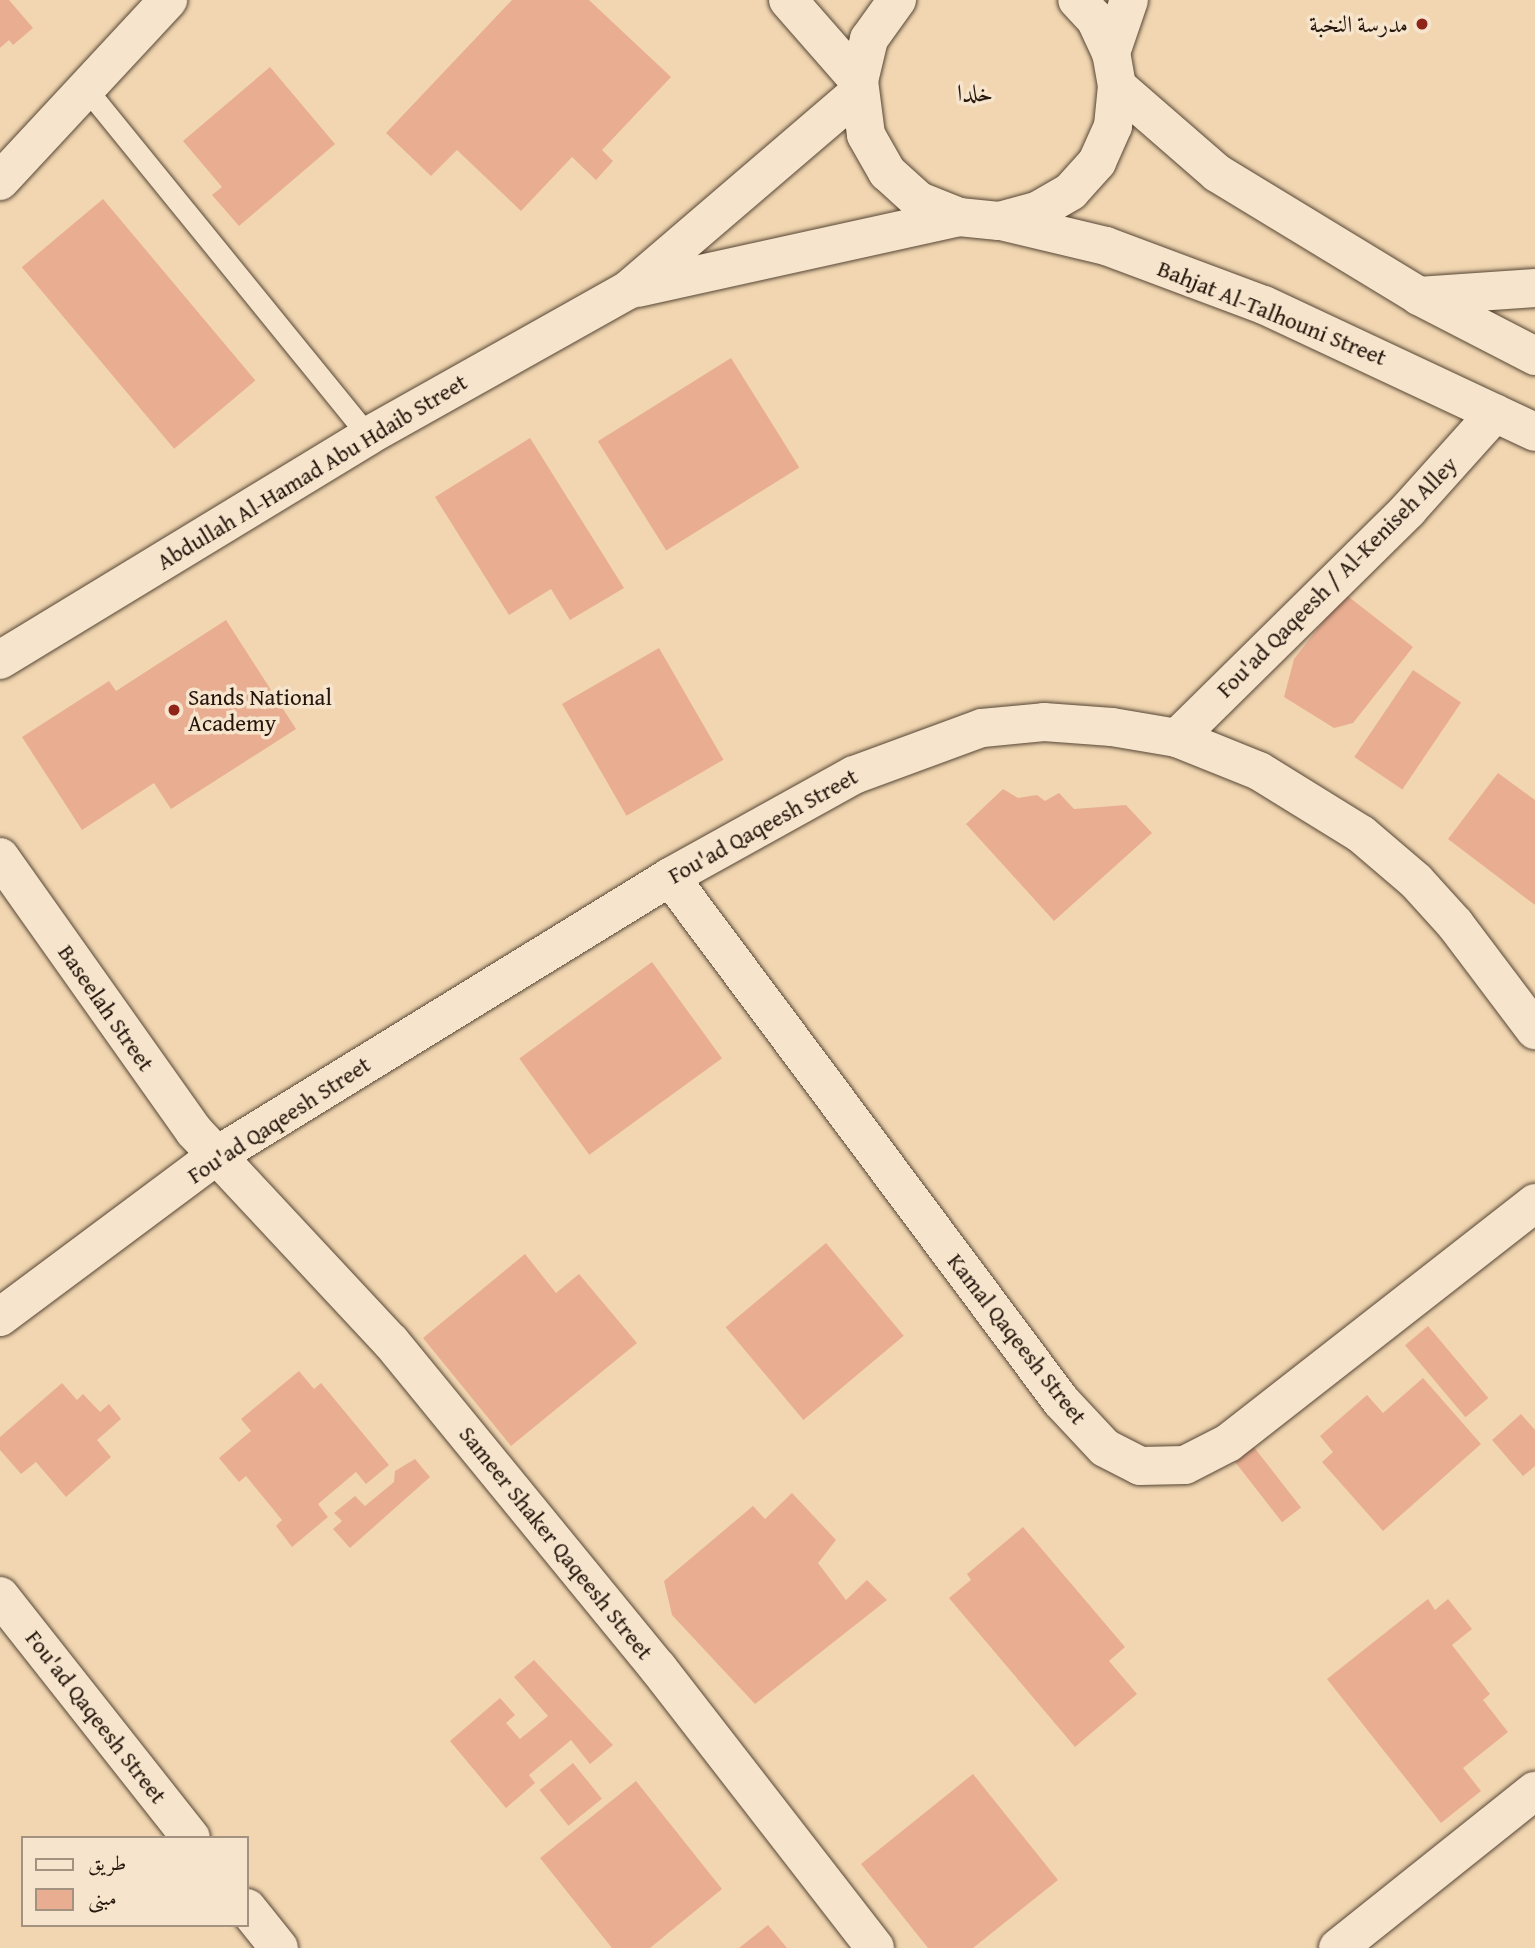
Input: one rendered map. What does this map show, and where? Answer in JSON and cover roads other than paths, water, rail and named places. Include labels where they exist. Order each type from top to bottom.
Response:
[{"type":"street","points":[[0,181],[88,91],[168,0]]},
{"type":"street","points":[[788,0],[859,87]]},
{"type":"street","points":[[897,0],[869,39],[859,87],[866,135],[887,172],[919,201],[959,217],[999,221],[1038,211],[1071,191],[1088,172],[1113,126],[1114,69],[1129,0]]},
{"type":"street","points":[[1077,0],[1095,19],[1114,69],[1217,173],[1419,296],[1535,355]]},
{"type":"street","name":"Abdullah Al-Hamad Abu Hdaib Street","points":[[0,660],[368,436],[628,290],[859,87]]},
{"type":"street","name":"Abdullah Al-Hamad Abu Hdaib Street","points":[[628,290],[959,217]]},
{"type":"street","name":"Bahjat Al-Talhouni Street","points":[[999,221],[1106,246],[1264,304],[1535,432]]},
{"type":"street","points":[[1419,296],[1535,288]]},
{"type":"street","name":"Fou'ad Qaqeesh / Al-Keniseh Alley","points":[[1177,738],[1408,510],[1495,413]]},
{"type":"street","name":"Fou'ad Qaqeesh Street","points":[[0,1317],[216,1156],[670,877],[853,775],[982,728],[1044,722],[1112,727],[1177,738],[1259,771],[1361,834],[1416,881],[1455,924],[1535,1030]]},
{"type":"street","name":"Baseelah Street","points":[[0,857],[170,1099],[216,1156]]},
{"type":"street","name":"Kamal Qaqeesh Street","points":[[670,877],[1061,1401],[1105,1448],[1140,1466],[1185,1465],[1228,1443],[1535,1203]]},
{"type":"street","name":"Sameer Shaker Qaqeesh Street","points":[[216,1156],[400,1353],[658,1668],[874,1948]]},
{"type":"street","name":"Fou'ad Qaqeesh Street","points":[[0,1596],[189,1836]]},
{"type":"street","points":[[1338,1948],[1535,1791]]},
{"type":"street","points":[[248,1909],[279,1948]]},
{"type":"lane","points":[[88,91],[368,436]]},
{"type":"place","name":"مدرسة النخبة","points":[[1422,24]]},
{"type":"place","name":"Sands National Academy","points":[[174,710]]},
{"type":"district","name":"خلدا","points":[[975,93]]}]
